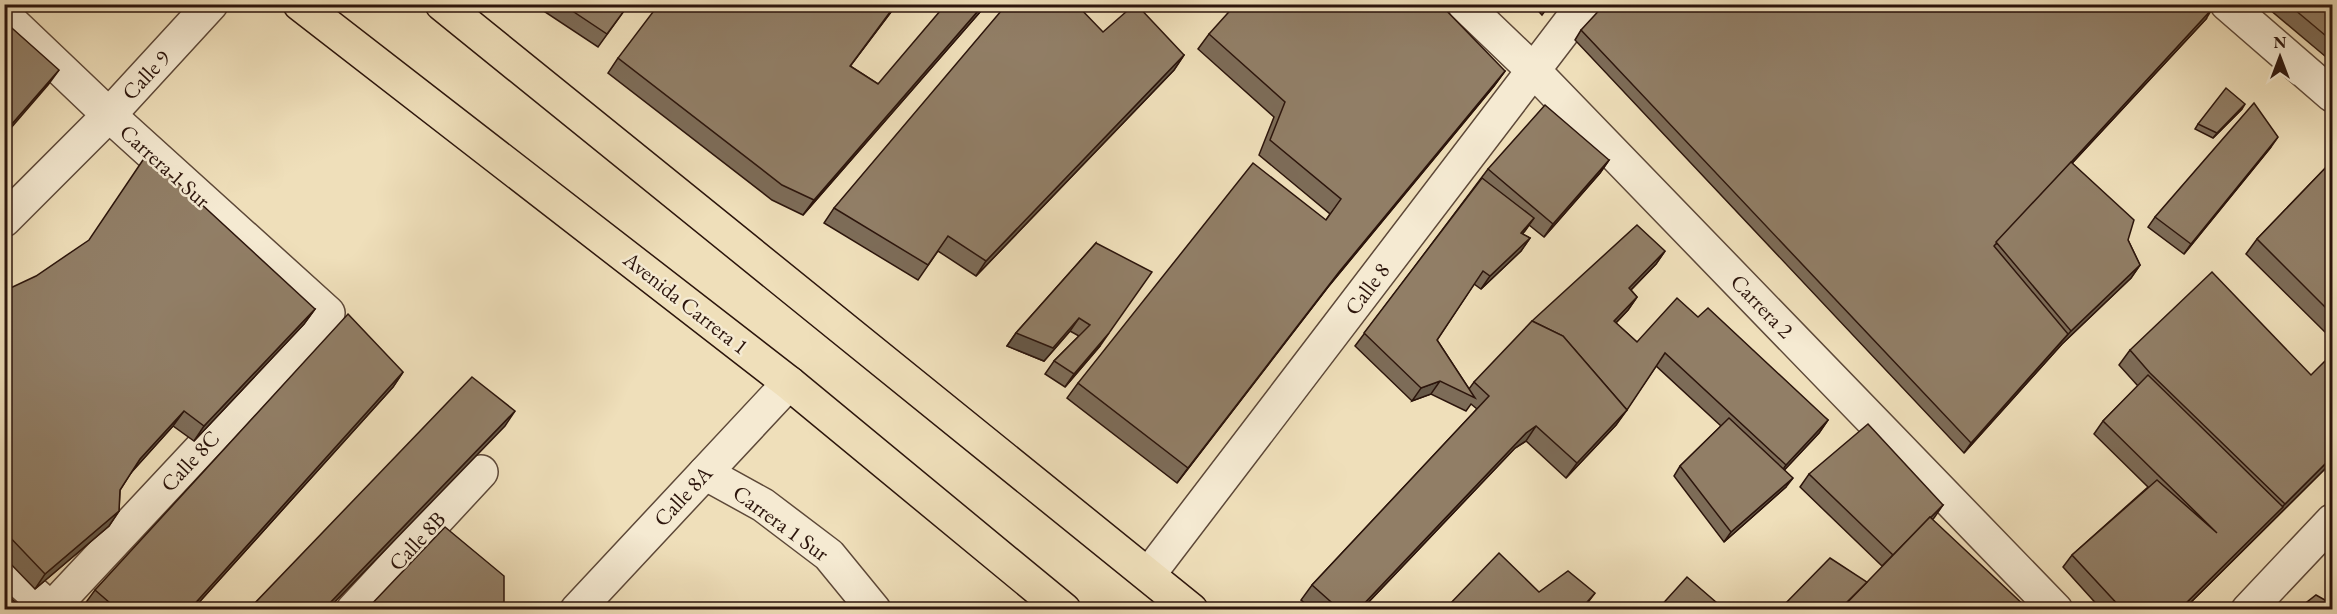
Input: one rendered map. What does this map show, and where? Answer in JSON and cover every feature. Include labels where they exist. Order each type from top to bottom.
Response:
[{"type":"main road","name":"Avenida Carrera 1","points":[[300,4],[789,383],[1064,609]]},
{"type":"main road","points":[[442,4],[1191,609]]},
{"type":"street","name":"Calle 9","points":[[4,220],[109,116],[211,4]]},
{"type":"street","name":"Carrera 2","points":[[1464,4],[1534,71],[2056,609]]},
{"type":"street","name":"Calle 8","points":[[1149,574],[1584,4]]},
{"type":"street","points":[[2227,4],[2332,95]]},
{"type":"street","name":"Carrera 1 Sur","points":[[4,15],[109,116],[328,313]]},
{"type":"street","name":"Calle 8C","points":[[52,609],[328,313]]},
{"type":"street","name":"Calle 8A","points":[[577,609],[789,383]]},
{"type":"street","name":"Calle 8B","points":[[353,609],[481,472]]},
{"type":"street","name":"Carrera 1 Sur","points":[[705,473],[763,505],[829,555],[874,609]]},
{"type":"street","points":[[2248,609],[2332,521]]},
{"type":"street","points":[[4,567],[52,609]]},
{"type":"building","points":[[562,4],[629,4],[607,34]]},
{"type":"building","points":[[659,4],[896,4],[850,66],[878,84],[946,4],[984,4],[814,200],[782,185],[618,58]]},
{"type":"building","points":[[1007,4],[1025,4],[1039,8],[1044,4],[1076,4],[1103,32],[1136,4],[1184,55],[986,261],[948,236],[928,265],[834,208]]},
{"type":"building","points":[[1236,4],[1440,4],[1505,71],[1339,272],[1188,468],[1078,383],[1253,163],[1326,220],[1341,199],[1270,140],[1285,102],[1209,34]]},
{"type":"building","points":[[1605,4],[2207,4],[2212,9],[1994,246],[2068,334],[1971,443],[1581,30]]},
{"type":"building","points":[[2288,4],[2332,4],[2332,41]]},
{"type":"building","points":[[4,21],[59,70],[4,133]]},
{"type":"building","points":[[2226,88],[2245,104],[2217,133],[2198,124]]},
{"type":"building","points":[[2254,103],[2278,137],[2191,244],[2155,217]]},
{"type":"building","points":[[1545,105],[1609,160],[1553,224],[1488,169]]},
{"type":"building","points":[[147,154],[315,309],[204,426],[184,411],[140,459],[120,490],[119,511],[45,574],[4,531],[4,291],[36,276],[89,240]]},
{"type":"building","points":[[2332,161],[2332,314],[2257,239]]},
{"type":"building","points":[[2071,162],[2134,220],[2128,240],[2140,265],[2071,331],[1996,242]]},
{"type":"building","points":[[1482,178],[1534,218],[1521,233],[1530,238],[1490,276],[1483,271],[1437,340],[1475,398],[1440,381],[1421,388],[1364,333]]},
{"type":"building","points":[[1637,225],[1665,251],[1629,288],[1637,297],[1614,321],[1637,342],[1677,298],[1698,317],[1708,308],[1828,420],[1786,465],[1665,353],[1627,410],[1563,336],[1532,321]]},
{"type":"building","points":[[1096,243],[1152,272],[1109,333],[1074,374],[1054,361],[1090,325],[1079,318],[1053,348],[1016,333]]},
{"type":"building","points":[[2212,272],[2311,375],[2332,354],[2332,457],[2285,504],[2150,373],[2130,350]]},
{"type":"building","points":[[348,314],[403,372],[190,609],[117,609],[95,590]]},
{"type":"building","points":[[1532,321],[1563,336],[1627,410],[1577,463],[1536,426],[1526,433],[1359,609],[1339,609],[1312,585],[1489,396],[1474,382]]},
{"type":"building","points":[[2148,375],[2283,507],[2180,609],[2122,609],[2072,555],[2157,480],[2217,533],[2103,421]]},
{"type":"building","points":[[472,377],[515,411],[324,609],[249,609]]},
{"type":"building","points":[[1729,418],[1793,478],[1731,532],[1680,466]]},
{"type":"building","points":[[1868,424],[1943,505],[1893,555],[1809,474]]},
{"type":"building","points":[[1930,517],[2028,609],[1841,609]]},
{"type":"building","points":[[445,527],[504,576],[504,609],[367,609]]},
{"type":"building","points":[[1499,553],[1539,592],[1568,571],[1595,593],[1581,609],[1445,609]]},
{"type":"building","points":[[1830,558],[1867,582],[1840,609],[1780,609]]},
{"type":"building","points":[[1687,577],[1724,609],[1658,609]]},
{"type":"building","points":[[4,592],[23,609],[4,609]]},
{"type":"building","points":[[2316,595],[2332,604],[2332,609],[2298,609]]}]
